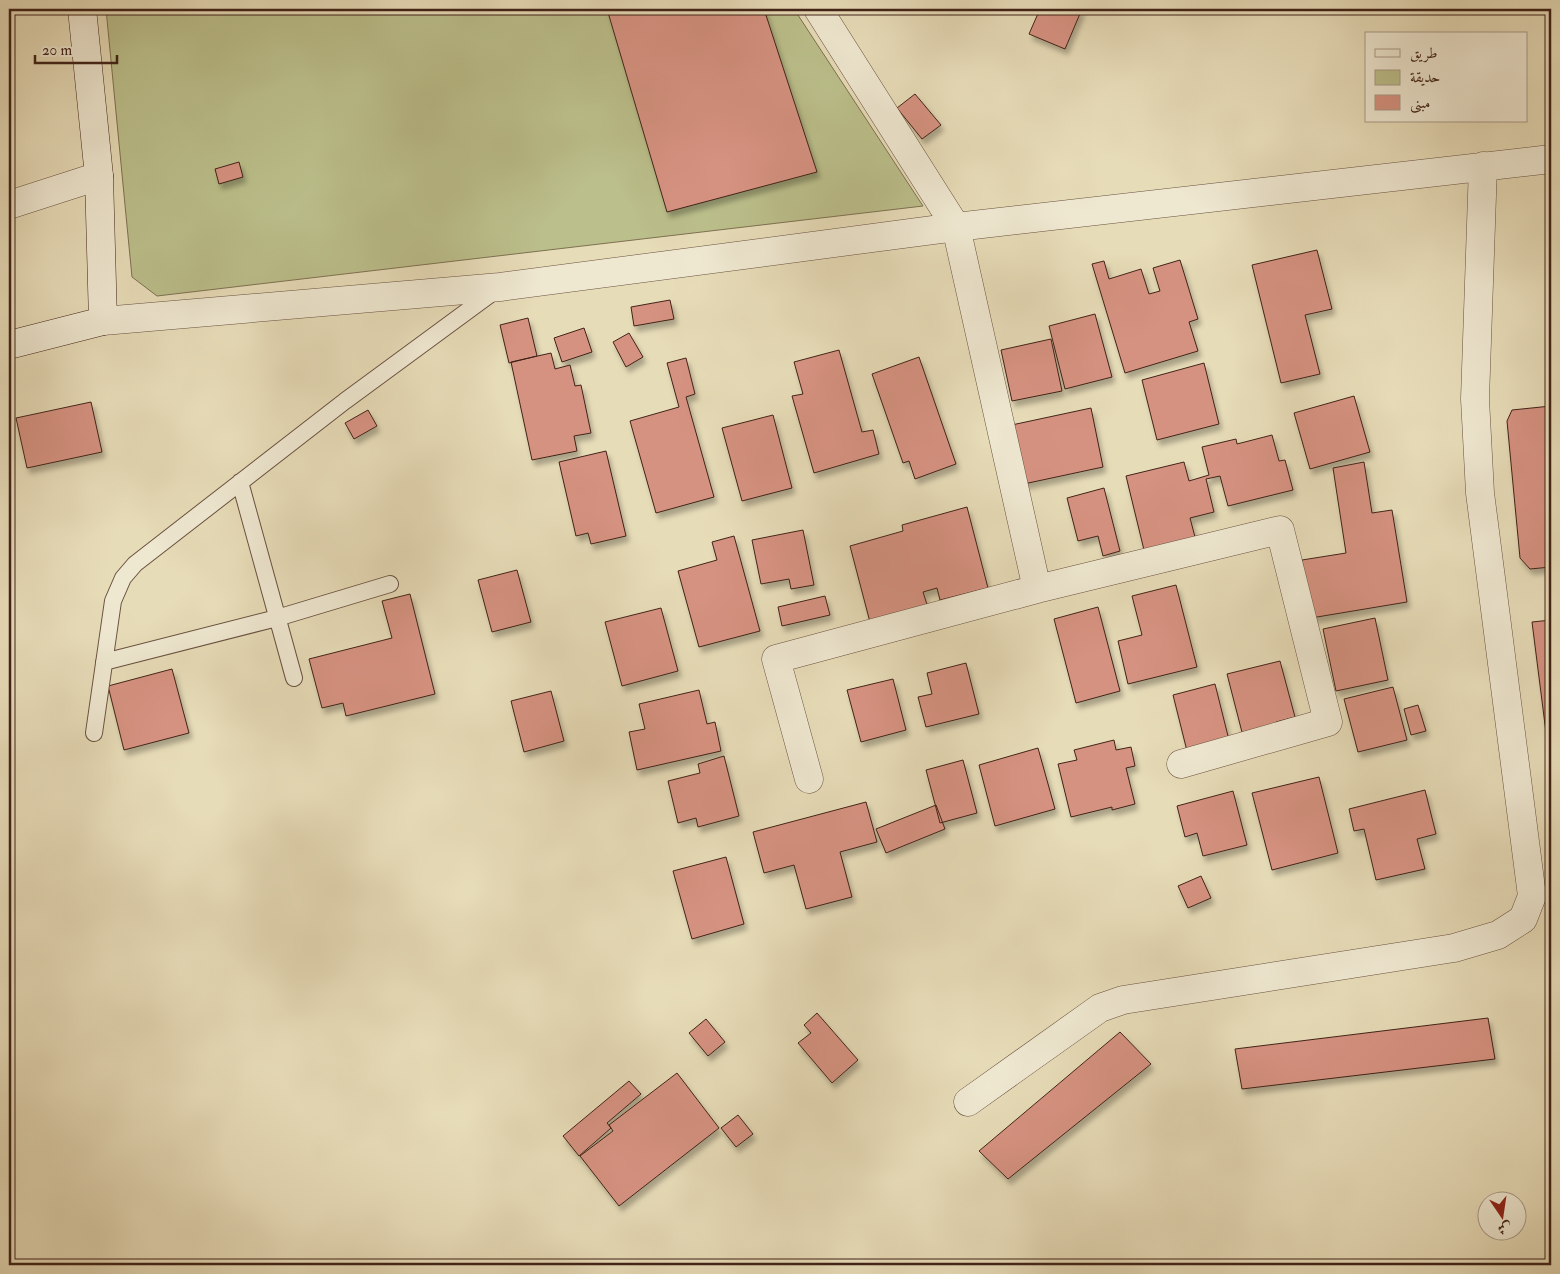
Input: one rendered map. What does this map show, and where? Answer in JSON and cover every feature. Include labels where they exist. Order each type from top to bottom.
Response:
[{"type":"street","points":[[82,9],[99,176],[103,321]]},
{"type":"street","points":[[818,9],[956,227],[1037,588]]},
{"type":"street","points":[[9,345],[103,321],[500,287],[956,227],[1551,159]]},
{"type":"street","points":[[968,1102],[1100,1008],[1123,1000],[1454,948],[1498,936],[1523,919],[1532,896],[1480,493],[1475,399],[1483,166]]},
{"type":"street","points":[[9,205],[99,176]]},
{"type":"street","points":[[810,779],[776,659],[1037,588],[1280,530],[1328,722],[1181,764]]},
{"type":"lane","points":[[94,733],[113,601],[123,578],[135,564],[345,401],[500,287]]},
{"type":"lane","points":[[240,482],[294,678]]},
{"type":"lane","points":[[104,662],[277,618],[390,584]]},
{"type":"green space","points":[[106,9],[794,9],[923,206],[157,296],[132,277]]},
{"type":"building","points":[[607,9],[764,9],[817,172],[667,212]]},
{"type":"building","points":[[1040,9],[1082,9],[1065,49],[1029,34]]},
{"type":"building","points":[[915,94],[941,125],[922,139],[897,108]]},
{"type":"building","points":[[239,162],[243,177],[219,184],[215,169]]},
{"type":"building","points":[[1317,250],[1332,309],[1305,315],[1320,374],[1281,383],[1252,265]]},
{"type":"building","points":[[1180,260],[1198,319],[1189,322],[1198,351],[1125,373],[1092,264],[1104,261],[1109,279],[1141,269],[1149,294],[1160,291],[1153,268]]},
{"type":"building","points":[[670,300],[674,319],[634,326],[631,307]]},
{"type":"building","points":[[1095,314],[1112,377],[1065,389],[1049,326]]},
{"type":"building","points":[[528,318],[537,356],[509,363],[500,325]]},
{"type":"building","points":[[584,328],[592,352],[562,362],[554,338]]},
{"type":"building","points":[[629,333],[643,357],[626,367],[613,342]]},
{"type":"building","points":[[1051,339],[1062,391],[1012,401],[1001,350]]},
{"type":"building","points":[[839,350],[862,432],[873,430],[879,454],[814,473],[792,396],[803,394],[794,362]]},
{"type":"building","points":[[551,353],[555,369],[570,365],[575,386],[581,385],[591,433],[574,436],[577,451],[532,460],[511,362]]},
{"type":"building","points":[[919,357],[956,464],[915,479],[909,461],[903,463],[872,374]]},
{"type":"building","points":[[686,358],[695,394],[686,397],[714,497],[656,513],[630,421],[679,407],[667,363]]},
{"type":"building","points":[[1204,363],[1219,424],[1157,440],[1142,380]]},
{"type":"building","points":[[1354,396],[1370,452],[1310,469],[1294,413]]},
{"type":"building","points":[[91,402],[102,452],[27,468],[16,418]]},
{"type":"building","points":[[1551,406],[1551,567],[1530,569],[1520,558],[1507,421],[1512,410]]},
{"type":"building","points":[[1091,408],[1103,467],[1019,485],[1007,426]]},
{"type":"building","points":[[368,410],[377,426],[354,439],[345,423]]},
{"type":"building","points":[[773,415],[792,488],[742,501],[722,428]]},
{"type":"building","points":[[1272,435],[1279,461],[1285,460],[1293,490],[1228,506],[1220,476],[1206,479],[1214,512],[1190,518],[1195,537],[1144,550],[1126,476],[1184,462],[1189,481],[1209,475],[1202,447],[1236,439],[1237,444]]},
{"type":"building","points":[[606,451],[626,536],[591,544],[588,533],[576,536],[559,462]]},
{"type":"building","points":[[1364,462],[1372,513],[1392,510],[1407,602],[1311,618],[1302,560],[1346,553],[1333,468]]},
{"type":"building","points":[[1104,488],[1120,551],[1103,556],[1098,536],[1078,541],[1067,498]]},
{"type":"building","points":[[967,507],[988,588],[940,600],[937,588],[923,592],[929,611],[871,626],[850,546],[903,531],[902,525]]},
{"type":"building","points":[[803,530],[814,585],[791,589],[789,579],[761,584],[752,540]]},
{"type":"building","points":[[734,536],[760,631],[699,647],[678,571],[717,560],[712,542]]},
{"type":"building","points":[[517,570],[531,622],[492,632],[478,580]]},
{"type":"building","points":[[1176,585],[1197,667],[1128,684],[1118,641],[1142,635],[1132,596]]},
{"type":"building","points":[[410,594],[435,694],[346,716],[343,703],[322,708],[309,659],[392,638],[382,601]]},
{"type":"building","points":[[825,596],[830,615],[782,626],[778,607]]},
{"type":"building","points":[[1098,607],[1120,691],[1076,703],[1054,619]]},
{"type":"building","points":[[661,608],[678,671],[622,686],[605,622]]},
{"type":"building","points":[[1375,618],[1388,680],[1336,691],[1323,629]]},
{"type":"building","points":[[1551,620],[1551,772],[1532,622]]},
{"type":"building","points":[[1280,661],[1295,717],[1276,722],[1278,731],[1244,740],[1227,674]]},
{"type":"building","points":[[966,663],[979,714],[926,727],[918,697],[932,694],[927,673]]},
{"type":"building","points":[[172,669],[189,733],[124,750],[108,686]]},
{"type":"building","points":[[893,679],[906,730],[861,742],[847,690]]},
{"type":"building","points":[[1215,684],[1229,740],[1187,751],[1173,695]]},
{"type":"building","points":[[1393,687],[1407,740],[1358,752],[1344,699]]},
{"type":"building","points":[[699,690],[707,724],[715,722],[721,751],[637,770],[629,732],[645,729],[639,704]]},
{"type":"building","points":[[551,691],[564,741],[524,752],[511,701]]},
{"type":"building","points":[[1418,705],[1426,731],[1411,735],[1404,709]]},
{"type":"building","points":[[1114,740],[1116,750],[1131,747],[1135,766],[1126,768],[1135,804],[1112,810],[1112,807],[1071,817],[1058,764],[1077,760],[1074,750]]},
{"type":"building","points":[[1038,748],[1055,809],[995,826],[979,765]]},
{"type":"building","points":[[724,756],[739,816],[698,827],[696,818],[678,823],[668,781],[700,773],[698,764]]},
{"type":"building","points":[[963,760],[977,813],[940,823],[926,770]]},
{"type":"building","points":[[1319,777],[1338,853],[1272,870],[1252,793]]},
{"type":"building","points":[[1425,790],[1436,834],[1417,839],[1425,869],[1376,880],[1364,829],[1354,831],[1349,809]]},
{"type":"building","points":[[1233,791],[1247,845],[1203,856],[1197,833],[1185,837],[1177,806]]},
{"type":"building","points":[[866,802],[877,842],[840,852],[852,897],[806,909],[794,865],[764,873],[753,832]]},
{"type":"building","points":[[936,805],[945,829],[886,853],[876,829]]},
{"type":"building","points":[[726,857],[744,924],[692,939],[673,871]]},
{"type":"building","points":[[1201,876],[1211,898],[1188,908],[1178,886]]},
{"type":"building","points":[[817,1013],[858,1060],[832,1083],[798,1043],[811,1033],[804,1025]]},
{"type":"building","points":[[1488,1018],[1495,1059],[1242,1089],[1235,1049]]},
{"type":"building","points":[[706,1019],[725,1042],[708,1056],[689,1033]]},
{"type":"building","points":[[1120,1032],[1151,1064],[1008,1179],[979,1151]]},
{"type":"building","points":[[677,1073],[719,1128],[619,1206],[580,1156],[613,1131],[609,1125]]},
{"type":"building","points":[[629,1081],[641,1094],[607,1123],[611,1128],[579,1156],[563,1136]]},
{"type":"building","points":[[738,1115],[753,1134],[736,1147],[721,1128]]},
{"type":"building","points":[[306,1260],[310,1265],[300,1265]]}]
